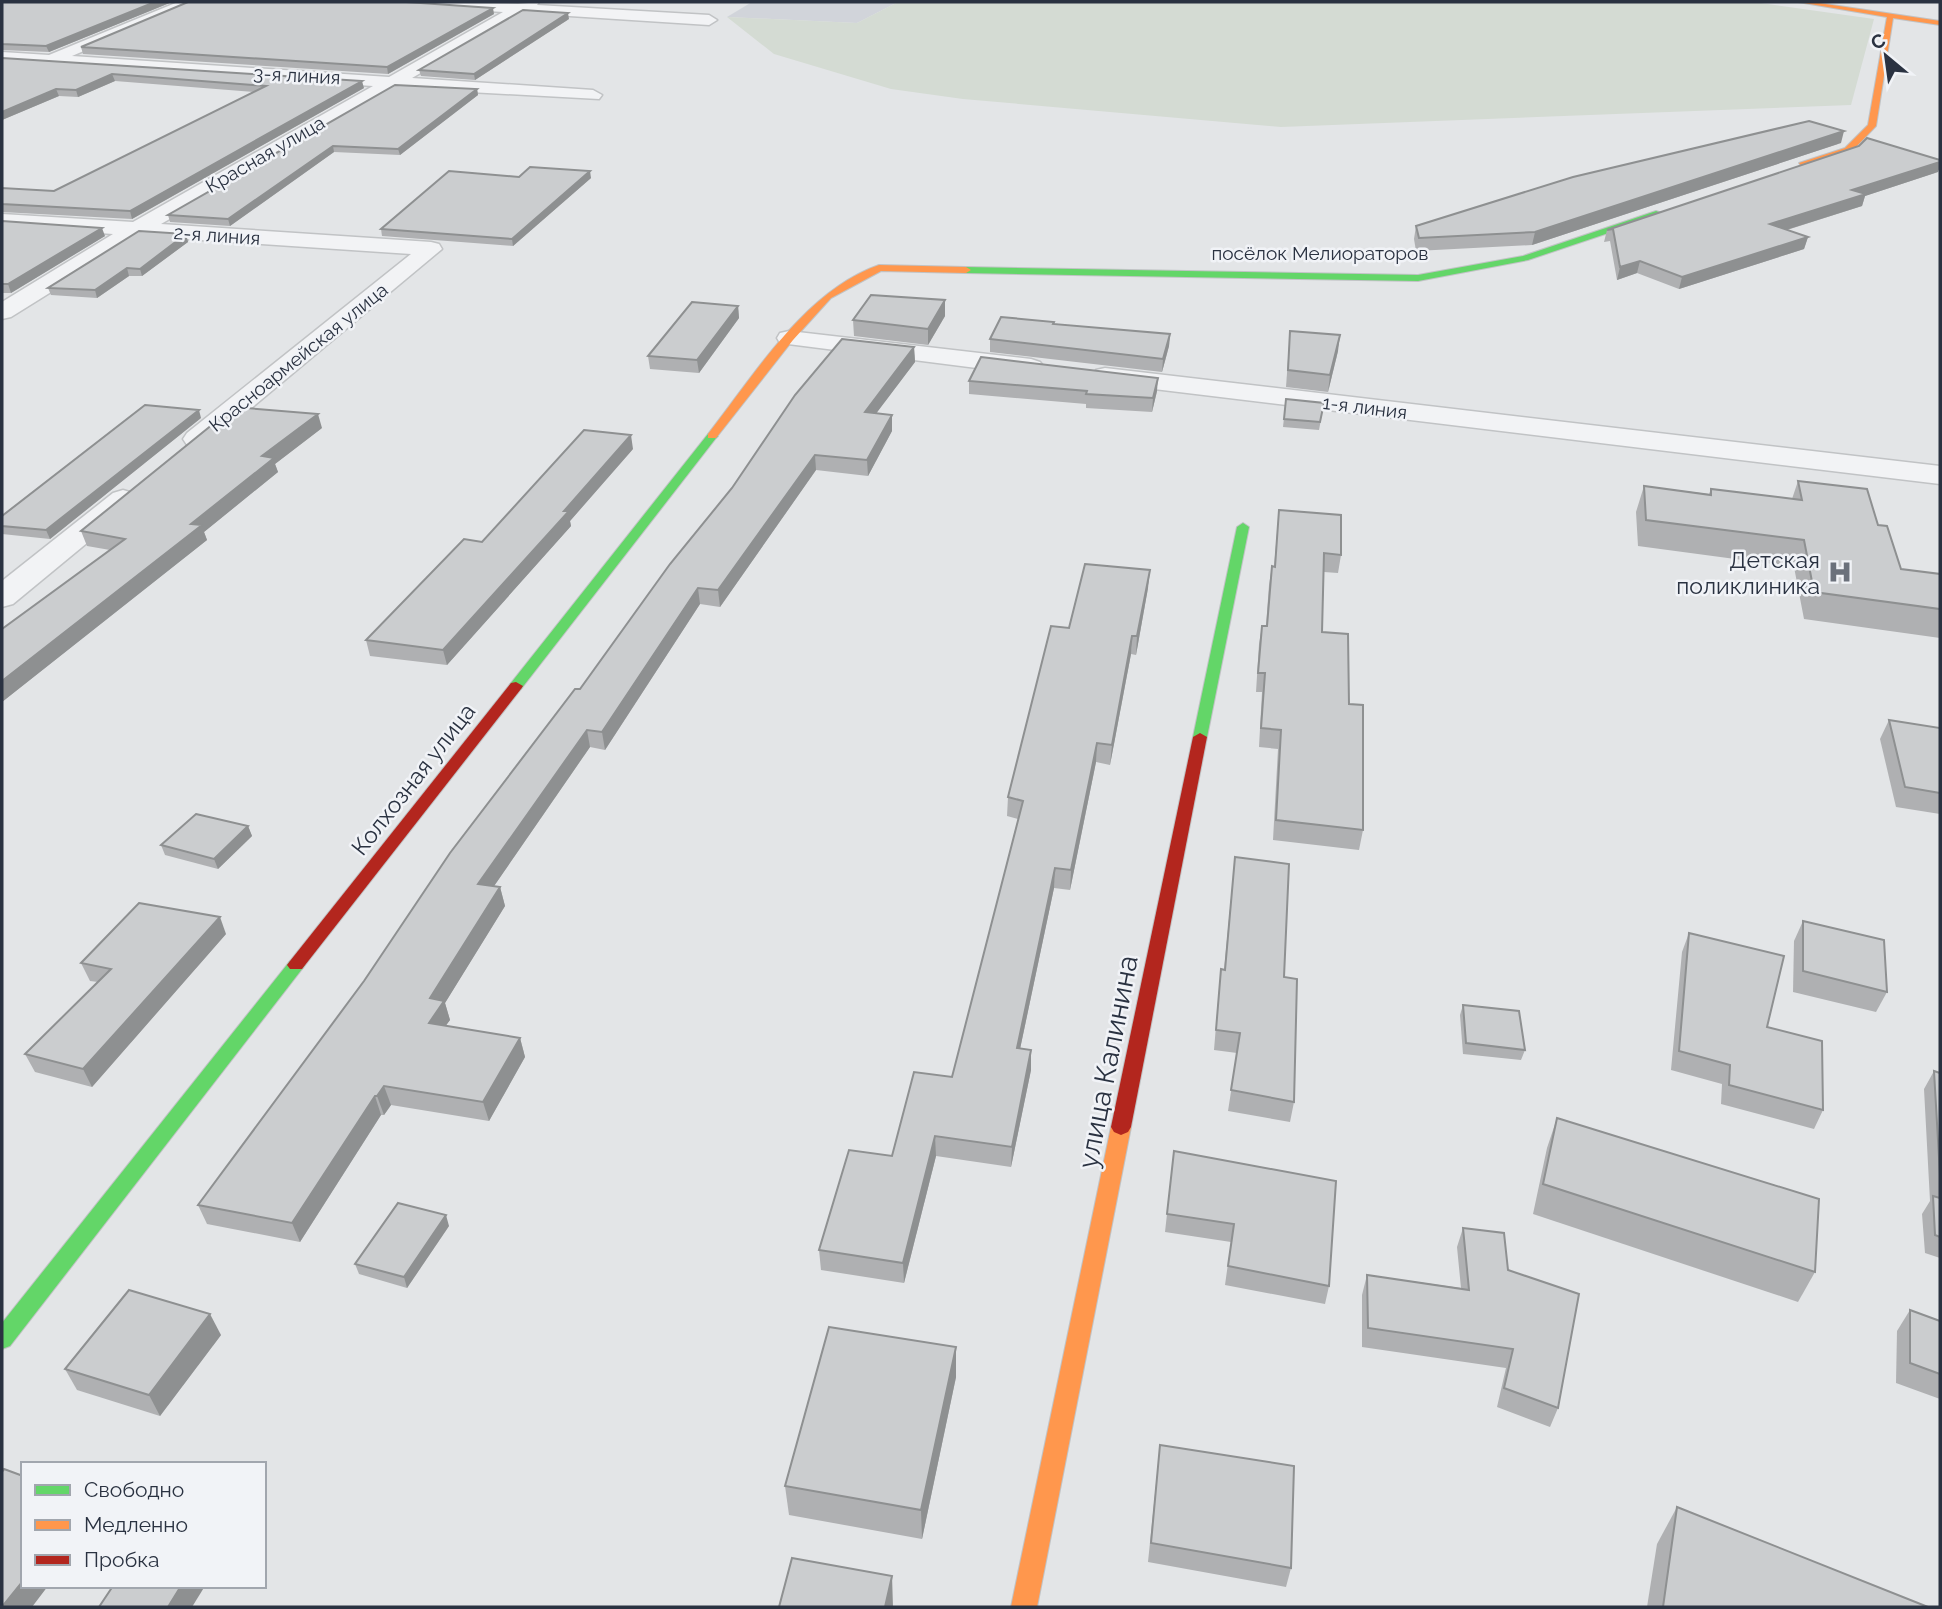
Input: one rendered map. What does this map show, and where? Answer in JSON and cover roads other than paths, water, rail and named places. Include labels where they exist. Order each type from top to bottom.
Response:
[{"type":"street","points":[[13,75],[190,2]]},
{"type":"street","points":[[409,2],[526,5],[709,20]]},
{"type":"street","points":[[1801,2],[1940,23]]},
{"type":"street","name":"Красная улица","points":[[2,312],[135,230],[526,5]]},
{"type":"street","points":[[1784,172],[1849,150],[1872,127],[1889,15]]},
{"type":"street","name":"3-я линия","points":[[2,57],[593,95]]},
{"type":"street","name":"посёлок Мелиораторов","points":[[879,268],[1418,278],[1525,258],[1667,211]]},
{"type":"street","name":"2-я линия","points":[[2,219],[431,249]]},
{"type":"street","name":"Красноармейская улица","points":[[174,458],[431,249]]},
{"type":"street","name":"Колхозная улица","points":[[2,1339],[789,338],[828,296],[879,268]]},
{"type":"street","points":[[789,338],[1053,369]]},
{"type":"street","name":"1-я линия","points":[[1081,373],[1940,475]]},
{"type":"street","points":[[2,597],[141,484]]},
{"type":"street","name":"улица Калинина","points":[[1024,1607],[1243,527]]},
{"type":"place","name":"Детская поликлиника","points":[[1840,572]]}]
